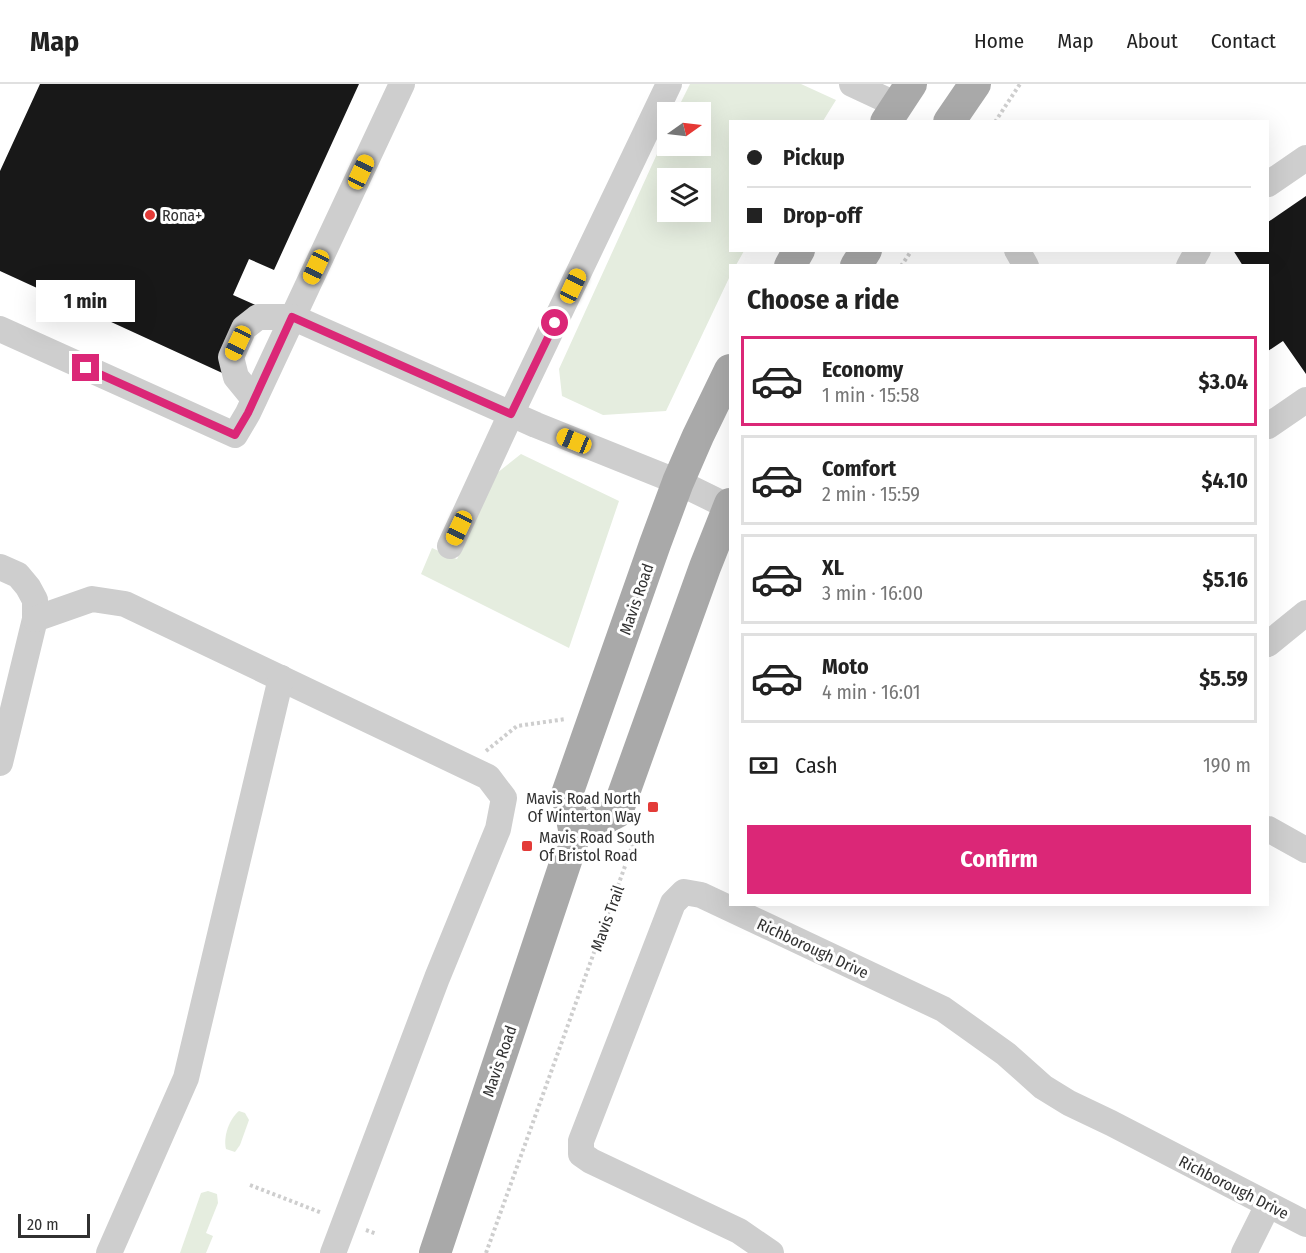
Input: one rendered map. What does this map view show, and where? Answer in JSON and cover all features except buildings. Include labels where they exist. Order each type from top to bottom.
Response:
[{"type":"main road","points":[[954,118],[975,84]]},
{"type":"main road","name":"Mavis Road","points":[[435,1253],[575,834],[567,794],[678,482],[729,372]]},
{"type":"main road","points":[[575,834],[617,812],[705,567],[729,508]]},
{"type":"street","points":[[0,329],[235,435],[402,84]]},
{"type":"street","points":[[450,546],[669,84]]},
{"type":"street","points":[[852,84],[898,104]]},
{"type":"street","points":[[1269,183],[1306,158]]},
{"type":"street","points":[[254,399],[236,377],[231,357],[244,328],[258,316],[292,317],[511,414],[678,482],[729,506]]},
{"type":"street","points":[[1269,425],[1306,400]]},
{"type":"street","points":[[0,567],[18,574],[35,600],[35,619],[0,763]]},
{"type":"street","points":[[35,619],[92,598],[125,604],[488,777],[504,798],[498,829],[436,978],[333,1253]]},
{"type":"street","points":[[1269,643],[1306,613]]},
{"type":"street","points":[[109,1253],[186,1078],[281,678]]},
{"type":"street","points":[[1269,830],[1306,850]]},
{"type":"street","name":"Richborough Drive","points":[[771,1253],[739,1231],[591,1161],[581,1154],[581,1141],[674,903],[684,892],[701,895],[944,1009],[1006,1054],[1043,1087],[1069,1103],[1306,1224]]},
{"type":"street","points":[[1244,1253],[1268,1205]]},
{"type":"path","points":[[996,120],[1020,84]]},
{"type":"path","points":[[466,767],[518,726],[567,719]]},
{"type":"path","name":"Mavis Trail","points":[[486,1253],[639,828]]},
{"type":"path","points":[[250,1185],[377,1234]]},
{"type":"shaded area","points":[[690,84],[801,84],[836,100],[824,120],[729,120],[729,252],[743,252],[737,264],[729,264],[729,278],[666,411],[603,415],[562,396],[559,369],[657,154],[657,156],[711,156],[711,102],[681,102]]},
{"type":"shaded area","points":[[521,454],[619,501],[569,648],[421,574],[432,548],[457,559],[497,473]]},
{"type":"shaded area","points":[[239,1111],[245,1113],[249,1120],[235,1152],[226,1149],[225,1139],[230,1123]]},
{"type":"shaded area","points":[[208,1191],[217,1194],[218,1203],[206,1233],[213,1236],[206,1253],[180,1253],[201,1193]]},
{"type":"place","name":"Rona+","points":[[150,215]]},
{"type":"place","name":"Mavis Road North Of Winterton Way","points":[[653,807]]},
{"type":"place","name":"Mavis Road South Of Bristol Road","points":[[527,846]]},
{"type":"route","points":[[86,368],[235,435],[248,413],[292,317],[511,414],[555,323]]}]
